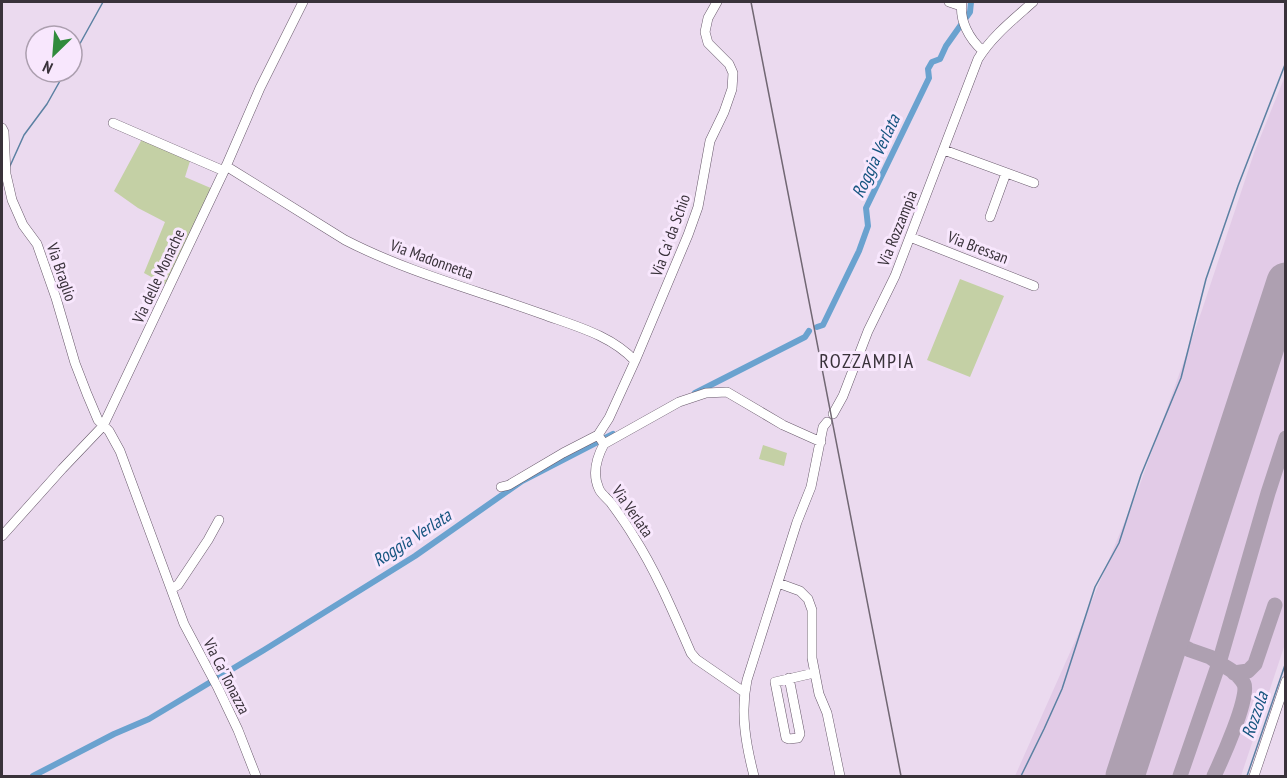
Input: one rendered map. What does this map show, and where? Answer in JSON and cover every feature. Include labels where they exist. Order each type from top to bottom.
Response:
[{"type":"street","name":"Via delle Monache","points":[[2,536],[103,426],[225,169],[260,88],[303,2]]},
{"type":"street","name":"Via Ca' da Schio","points":[[601,440],[688,235],[698,207],[710,141],[732,89],[733,73],[729,64],[708,43],[705,32],[708,18],[717,2]]},
{"type":"street","points":[[949,2],[962,4],[964,21],[975,44],[983,51]]},
{"type":"street","name":"Via Rozzampia","points":[[833,414],[843,396],[868,331],[895,276],[973,71],[983,51],[996,36],[1034,2]]},
{"type":"street","points":[[113,123],[225,169]]},
{"type":"street","name":"Via Braglio","points":[[2,128],[6,174],[12,200],[23,225],[38,244],[75,363],[98,420],[103,426]]},
{"type":"street","points":[[944,150],[1034,183]]},
{"type":"street","name":"Via Madonnetta","points":[[225,169],[360,248],[404,267],[602,336],[626,351],[635,361]]},
{"type":"street","points":[[990,217],[1006,173]]},
{"type":"street","name":"Via Bressan","points":[[910,237],[1034,285]]},
{"type":"street","points":[[501,487],[509,485],[563,453],[601,440],[679,402],[706,393],[727,392],[783,425],[821,442]]},
{"type":"street","points":[[754,777],[744,727],[744,692],[811,487],[823,427],[827,422]]},
{"type":"street","name":"Via Ca' Tonazza","points":[[103,426],[109,431],[120,452],[184,624],[238,730],[256,777]]},
{"type":"street","name":"Via Verlata","points":[[601,440],[596,466],[599,489],[610,501],[649,563],[691,653],[696,659],[744,692]]},
{"type":"street","points":[[171,589],[178,585],[219,520]]},
{"type":"street","points":[[778,584],[800,591],[808,599],[812,610],[814,673],[827,713],[840,777]]},
{"type":"street","points":[[789,678],[800,734],[798,738],[789,739],[786,738],[775,682],[789,678],[814,673]]},
{"type":"street","points":[[1254,777],[1286,681]]},
{"type":"shaded area","points":[[1285,76],[1285,644],[1241,776],[1015,776],[1076,639],[1139,487],[1202,310],[1254,153]]},
{"type":"green space","points":[[142,139],[190,161],[185,177],[213,189],[168,286],[144,273],[165,222],[138,208],[114,191]]},
{"type":"green space","points":[[960,279],[1004,296],[970,377],[927,360]]},
{"type":"green space","points":[[763,445],[787,453],[784,466],[759,459]]},
{"type":"waterway","points":[[84,36],[103,2]]},
{"type":"waterway","name":"Roggia Verlata","points":[[817,327],[823,325],[859,251],[868,226],[866,208],[929,78],[928,69],[932,62],[940,59],[946,46],[970,12],[971,2]]},
{"type":"waterway","points":[[1021,776],[1062,689],[1095,587],[1119,543],[1141,475],[1181,378],[1206,279],[1238,186],[1286,62]]},
{"type":"waterway","points":[[10,166],[24,135],[47,104],[58,84]]},
{"type":"waterway","name":"Roggia Verlata","points":[[695,393],[805,337],[809,331]]},
{"type":"waterway","name":"Roggia Verlata","points":[[33,776],[114,734],[149,719],[415,556],[522,481],[613,434]]},
{"type":"waterway","name":"Rozzola","points":[[1247,776],[1286,662]]},
{"type":"taxiway","points":[[1268,335],[1280,325],[1286,324]]},
{"type":"taxiway","points":[[1214,776],[1234,729],[1245,691],[1244,684],[1239,677],[1219,663],[1286,438]]},
{"type":"taxiway","points":[[1234,673],[1248,671],[1255,664],[1275,605]]},
{"type":"taxiway","points":[[1174,626],[1175,636],[1180,645],[1219,663],[1180,776]]},
{"type":"taxiway","points":[[1164,657],[1172,648],[1180,645]]},
{"type":"runway","points":[[1125,776],[1286,282]]},
{"type":"railway","points":[[751,2],[901,776]]},
{"type":"district","name":"ROZZAMPIA","points":[[867,361]]}]
